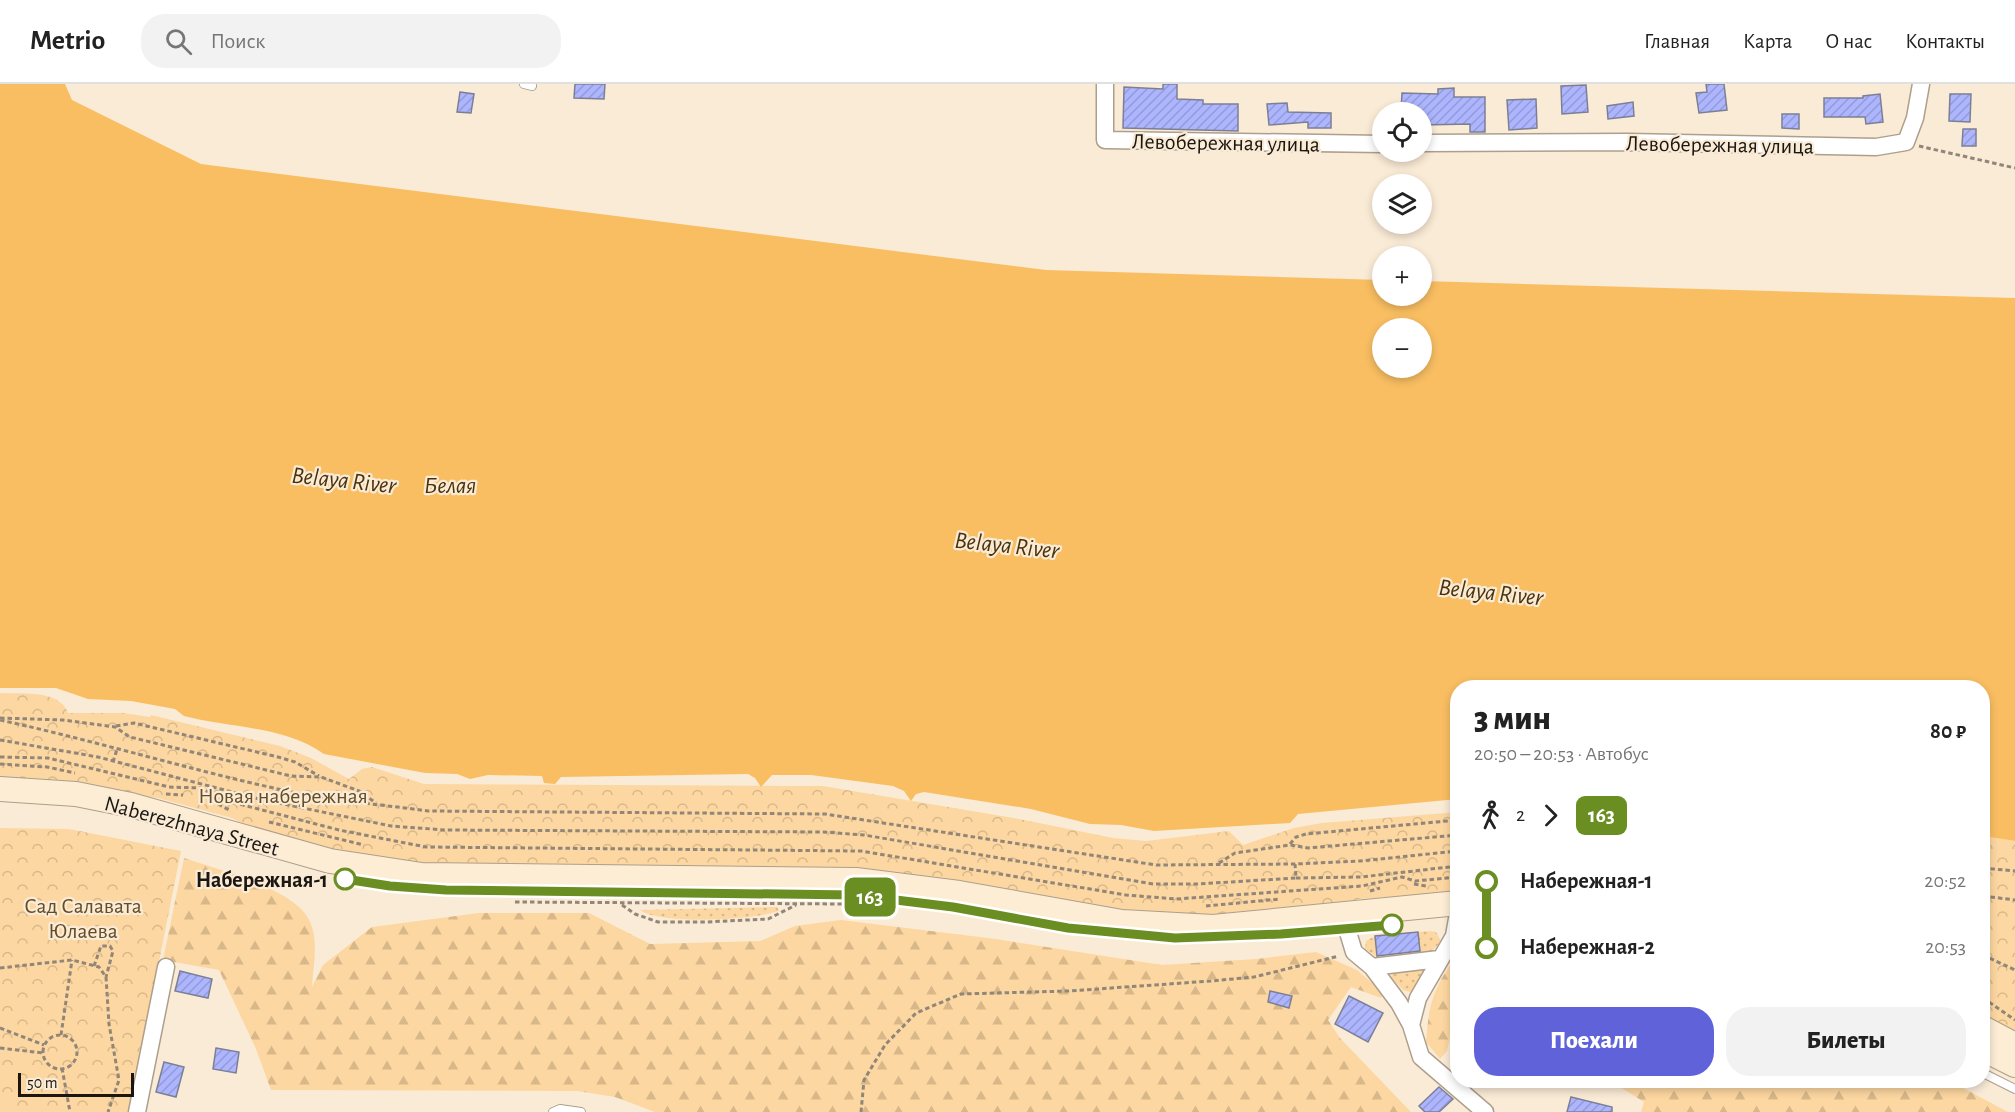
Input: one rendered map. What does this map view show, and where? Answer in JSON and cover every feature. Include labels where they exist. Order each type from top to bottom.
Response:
[{"type":"street","name":"Левобережная улица","points":[[1105,84],[1105,140],[1372,144]]},
{"type":"street","points":[[1906,142],[1915,118],[1921,84]]},
{"type":"street","name":"Левобережная улица","points":[[1432,144],[1628,142],[1876,147],[1906,142]]},
{"type":"street","name":"Naberezhnaya Street","points":[[0,789],[76,794],[131,806],[330,861],[422,875],[856,880],[959,893],[1080,916],[1176,927],[1213,927],[1450,904]]},
{"type":"street","name":"Naberezhnaya Street","points":[[0,803],[85,811],[180,834],[329,876],[390,886],[458,890],[855,895],[942,906],[1068,928],[1175,938],[1214,939],[1450,920]]},
{"type":"street","points":[[1347,929],[1354,952],[1372,967],[1399,1003],[1411,1025],[1421,1057],[1450,1082]]},
{"type":"street","points":[[1411,1025],[1418,998],[1450,942]]},
{"type":"street","points":[[1372,967],[1439,959]]},
{"type":"street","points":[[137,1112],[166,967]]},
{"type":"street","points":[[1990,1032],[2015,1045]]},
{"type":"street","points":[[1990,1052],[2015,1065]]},
{"type":"street","points":[[1457,1088],[1485,1112]]},
{"type":"lane","points":[[1990,1076],[2015,1089]]},
{"type":"lane","points":[[553,1112],[560,1109],[580,1112]]},
{"type":"path","points":[[1906,142],[1941,153],[2015,168]]},
{"type":"path","points":[[0,719],[63,720],[115,727],[134,723],[278,757],[302,765],[321,777],[359,791],[377,803]]},
{"type":"path","points":[[0,719],[85,738],[117,749],[303,794],[354,803],[377,803],[428,811],[825,814],[1156,865],[1219,863],[1239,866],[1360,861],[1450,851]]},
{"type":"path","points":[[115,727],[130,737],[291,776],[321,777]]},
{"type":"path","points":[[0,740],[51,747],[201,786],[363,822],[445,830],[813,832],[864,835],[1153,884],[1394,876],[1450,867]]},
{"type":"path","points":[[113,762],[117,749]]},
{"type":"path","points":[[0,757],[48,759],[169,787],[201,786],[220,800],[349,832],[426,847],[861,851],[1126,895],[1176,899],[1362,886],[1378,884],[1394,876],[1415,881],[1450,878]]},
{"type":"path","points":[[300,807],[303,794]]},
{"type":"path","points":[[1290,845],[1296,837],[1306,834],[1450,821]]},
{"type":"path","points":[[1219,863],[1236,853],[1290,845],[1308,848],[1450,836]]},
{"type":"path","points":[[1295,864],[1296,878]]},
{"type":"path","points":[[1990,869],[2015,871]]},
{"type":"path","points":[[1990,897],[2015,900]]},
{"type":"path","points":[[515,902],[844,904]]},
{"type":"path","points":[[620,904],[635,914],[658,922],[768,919],[798,904]]},
{"type":"path","points":[[94,966],[101,946],[110,946],[113,951],[106,977],[110,1024],[119,1080],[108,1112]]},
{"type":"path","points":[[861,1112],[864,1080],[885,1045],[916,1013],[961,994],[1069,991],[1211,981],[1254,976],[1354,952]]},
{"type":"path","points":[[1990,959],[2015,970]]},
{"type":"path","points":[[61,1035],[72,960]]},
{"type":"path","points":[[0,968],[72,960],[99,967],[106,977]]},
{"type":"path","points":[[1990,1003],[2015,1020]]},
{"type":"path","points":[[0,1028],[44,1045]]},
{"type":"path","points":[[61,1035],[68,1037],[76,1048],[75,1059],[62,1068],[49,1065],[43,1053],[44,1045],[53,1036],[61,1035]]},
{"type":"path","points":[[0,1048],[43,1053]]},
{"type":"path","points":[[62,1068],[70,1112]]},
{"type":"green space","name":"Новая набережная","points":[[0,693],[29,693],[49,696],[57,700],[64,705],[68,713],[124,713],[150,717],[151,715],[280,746],[311,758],[349,779],[362,769],[372,767],[424,784],[823,786],[1019,819],[1113,838],[1146,841],[1229,831],[1243,845],[1294,828],[1322,823],[1450,813],[1450,893],[1359,899],[1324,907],[1176,918],[1007,893],[393,863],[267,837],[232,818],[158,798],[0,780]]},
{"type":"green space","name":"Сад Салавата Юлаева","points":[[0,828],[69,829],[181,851],[129,1112],[0,1112]]},
{"type":"green space","points":[[1990,837],[2015,841],[2015,1037],[1990,1024]]},
{"type":"green space","points":[[184,858],[252,881],[299,907],[308,918],[314,935],[312,987],[323,965],[372,927],[479,913],[589,913],[650,944],[760,941],[795,926],[841,920],[996,939],[1162,965],[1256,959],[1316,952],[1357,970],[1383,992],[1381,998],[1351,987],[1328,1020],[1340,1038],[1411,1112],[655,1112],[615,1097],[577,1091],[271,1090],[256,1049],[219,970],[163,960]]},
{"type":"green space","points":[[777,907],[779,911],[767,914],[708,920],[667,918],[640,910]]},
{"type":"green space","points":[[1436,932],[1441,941],[1432,951],[1377,957],[1365,949],[1366,941],[1375,936]]},
{"type":"green space","points":[[1450,966],[1450,1036],[1447,1051],[1440,1059],[1426,1042],[1431,1005],[1443,976]]},
{"type":"green space","points":[[1421,968],[1424,973],[1414,993],[1403,990],[1391,977],[1393,971]]},
{"type":"green space","points":[[1621,1088],[1963,1088],[2008,1112],[1641,1112],[1644,1102]]},
{"type":"water","name":"Белая","points":[[0,84],[65,84],[72,100],[201,164],[1046,270],[1372,280],[1372,306],[1432,306],[1432,281],[2015,298],[2015,841],[1990,837],[1990,680],[1450,680],[1450,800],[1298,814],[1290,823],[1154,831],[1121,825],[1090,824],[1031,809],[924,792],[916,794],[911,801],[904,791],[893,786],[811,775],[772,775],[761,787],[755,778],[748,774],[561,777],[555,784],[544,783],[542,776],[488,775],[470,779],[457,774],[425,773],[324,754],[292,738],[257,729],[184,716],[175,709],[131,701],[88,699],[56,688],[0,688]]},
{"type":"building","points":[[575,84],[605,84],[604,99],[574,98]]},
{"type":"building","points":[[1163,84],[1177,84],[1177,99],[1203,100],[1203,104],[1238,104],[1238,131],[1123,128],[1124,87],[1163,89]]},
{"type":"building","points":[[1706,84],[1724,84],[1727,110],[1699,113],[1696,93],[1707,92]]},
{"type":"building","points":[[1586,85],[1588,112],[1562,114],[1561,86]]},
{"type":"building","points":[[1454,88],[1454,97],[1485,97],[1485,132],[1470,132],[1470,124],[1432,125],[1432,102],[1402,102],[1402,93],[1438,94],[1438,89]]},
{"type":"building","points":[[460,92],[474,94],[471,113],[457,112]]},
{"type":"building","points":[[1880,94],[1883,122],[1866,124],[1865,117],[1824,117],[1824,98],[1863,98],[1863,96]]},
{"type":"building","points":[[1950,94],[1971,94],[1970,122],[1949,121]]},
{"type":"building","points":[[1536,99],[1537,128],[1509,130],[1507,100]]},
{"type":"building","points":[[1633,102],[1634,116],[1608,119],[1607,106]]},
{"type":"building","points":[[1287,103],[1288,112],[1331,113],[1331,128],[1308,128],[1308,122],[1269,125],[1267,104]]},
{"type":"building","points":[[1782,114],[1799,114],[1799,129],[1782,128]]},
{"type":"building","points":[[1963,129],[1976,129],[1976,146],[1962,146]]},
{"type":"building","points":[[1418,932],[1420,951],[1377,956],[1375,936]]},
{"type":"building","points":[[180,971],[212,979],[208,998],[175,991]]},
{"type":"building","points":[[1270,991],[1292,996],[1289,1008],[1268,1002]]},
{"type":"building","points":[[1349,996],[1383,1013],[1368,1042],[1335,1024]]},
{"type":"building","points":[[216,1048],[239,1052],[236,1073],[213,1069]]},
{"type":"building","points":[[164,1062],[184,1067],[176,1097],[156,1092]]},
{"type":"building","points":[[1439,1087],[1453,1099],[1439,1112],[1425,1112],[1419,1106]]},
{"type":"building","points":[[1571,1097],[1612,1107],[1612,1112],[1567,1112]]},
{"type":"bus line","name":"163","points":[[345,879],[390,886],[446,890],[855,895],[953,907],[1068,928],[1175,938],[1214,939],[1392,925]]},
{"type":"place","name":"Набережная-1","points":[[345,879]]},
{"type":"water label","name":"Belaya River","points":[[344,480]]},
{"type":"water label","name":"Belaya River","points":[[1007,545]]},
{"type":"water label","name":"Belaya River","points":[[1491,592]]}]
